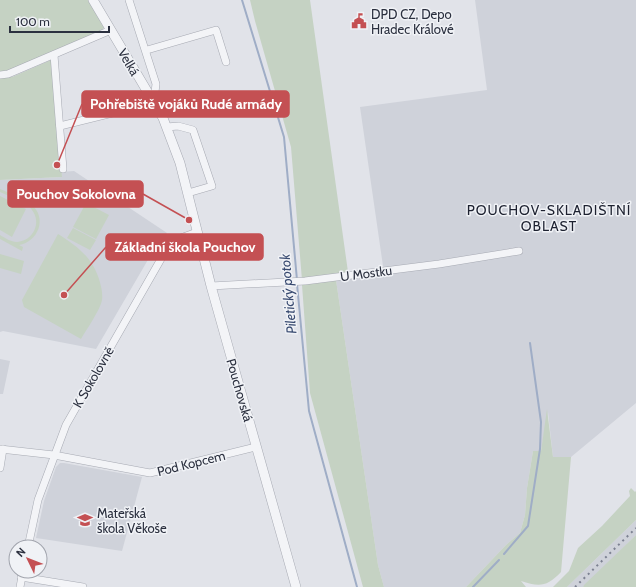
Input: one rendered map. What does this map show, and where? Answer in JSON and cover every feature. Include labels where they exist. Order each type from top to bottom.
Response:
[{"type":"street","name":"Velká","points":[[93,0],[152,101]]},
{"type":"street","points":[[60,126],[152,101],[156,84],[130,0]]},
{"type":"street","points":[[0,74],[8,74],[111,30]]},
{"type":"street","points":[[146,50],[216,30],[226,62]]},
{"type":"street","points":[[54,55],[63,169]]},
{"type":"street","name":"Pouchovská","points":[[152,101],[167,127],[180,163],[211,286],[296,587]]},
{"type":"street","points":[[167,127],[178,126],[193,130],[212,186],[188,193]]},
{"type":"street","name":"K Sokolovně","points":[[30,539],[38,500],[66,425],[169,245],[175,240],[197,232]]},
{"type":"street","name":"U Mostku","points":[[211,286],[304,281],[433,265],[519,251]]},
{"type":"street","name":"Pod Kopcem","points":[[2,449],[54,455],[150,472],[256,446]]},
{"type":"street","points":[[0,468],[2,449]]},
{"type":"street","points":[[45,579],[83,587]]},
{"type":"shaded area","points":[[475,0],[636,0],[636,403],[571,457],[553,457],[548,412],[541,451],[533,451],[527,488],[525,515],[520,533],[506,545],[466,587],[384,587],[378,565],[336,280],[384,273],[360,107],[487,90]]},
{"type":"shaded area","points":[[74,171],[167,233],[154,256],[149,258],[96,349],[3,331],[0,332],[0,180],[62,177],[61,172]]},
{"type":"shaded area","points":[[0,359],[10,361],[3,394],[0,394]]},
{"type":"shaded area","name":"Mateřská škola Věkoše","points":[[60,463],[64,463],[142,477],[122,551],[36,538],[44,501],[56,467]]},
{"type":"shaded area","points":[[636,520],[636,535],[583,587],[567,587]]},
{"type":"green space","points":[[0,0],[88,0],[104,28],[101,31],[7,72],[0,72]]},
{"type":"green space","points":[[250,0],[310,0],[348,272],[302,280],[291,147]]},
{"type":"green space","points":[[51,60],[54,62],[62,177],[0,180],[0,77],[12,77]]},
{"type":"green space","points":[[0,189],[31,204],[39,216],[40,222],[36,234],[26,243],[19,245],[23,247],[22,251],[0,239],[0,235],[15,242],[23,241],[31,235],[36,226],[35,215],[26,204],[0,192]]},
{"type":"green space","points":[[0,196],[26,209],[12,237],[0,230]]},
{"type":"green space","points":[[86,203],[109,215],[96,239],[73,227]]},
{"type":"green space","points":[[73,228],[96,240],[90,250],[67,238]]},
{"type":"green space","points":[[58,234],[88,258],[96,271],[101,287],[101,304],[81,339],[24,307],[22,300]]},
{"type":"green space","points":[[0,254],[24,261],[21,274],[0,268]]},
{"type":"green space","points":[[336,280],[378,565],[384,587],[363,587],[310,393],[302,285]]},
{"type":"green space","points":[[547,409],[553,457],[571,457],[561,572],[547,583],[538,585],[521,581],[526,587],[466,587],[506,545],[520,533],[525,515],[527,488],[533,451],[541,451]]},
{"type":"green space","points":[[631,488],[635,492],[636,491],[636,520],[567,587],[553,587],[569,571],[578,548],[602,526],[630,496],[629,491]]},
{"type":"green space","points":[[636,535],[636,587],[583,587],[584,585]]},
{"type":"waterway","name":"Piletický potok","points":[[242,0],[284,137],[297,280]]},
{"type":"waterway","name":"Piletický potok","points":[[297,284],[309,411],[357,587]]},
{"type":"waterway","points":[[504,554],[528,526],[540,449],[541,422],[530,343]]},
{"type":"waterway","points":[[473,587],[499,560]]},
{"type":"railway","points":[[575,587],[636,528]]},
{"type":"place","name":"DPD CZ, Depo Hradec Králové","points":[[359,21]]},
{"type":"place","name":"Pohřebiště vojáků Rudé armády","points":[[57,165]]},
{"type":"place","name":"Pouchov Sokolovna","points":[[189,220]]},
{"type":"place","name":"Základní škola Pouchov","points":[[64,295]]},
{"type":"place","name":"Mateřská škola Věkoše","points":[[85,520]]},
{"type":"district","name":"POUCHOV-SKLADIŠTNÍ OBLAST","points":[[549,218]]}]
